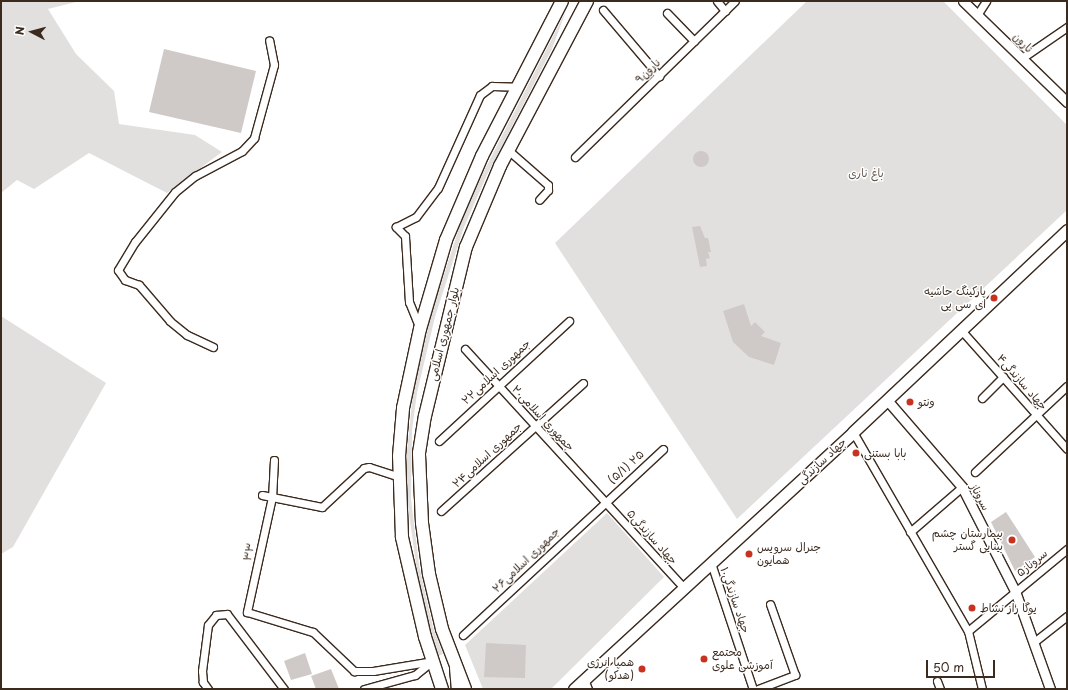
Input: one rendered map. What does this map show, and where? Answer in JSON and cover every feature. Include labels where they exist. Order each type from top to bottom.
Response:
[{"type":"main road","name":"بلوار جمهوری اسلامی","points":[[442,689],[408,573],[402,537],[399,477],[404,408],[420,329],[446,240],[482,156],[562,1]]},
{"type":"main road","name":"بلوار جمهوری اسلامی","points":[[464,689],[442,629],[429,574],[422,523],[419,453],[424,416],[442,334],[466,247],[508,150],[585,2]]},
{"type":"main road","name":"جهاد سازندگی","points":[[574,689],[586,684],[684,588],[853,432],[1067,230]]},
{"type":"main road","points":[[456,668],[458,689]]},
{"type":"street","points":[[717,1],[725,11]]},
{"type":"street","name":"نارون۹","points":[[575,157],[736,1]]},
{"type":"street","name":"نارون","points":[[963,1],[1067,102]]},
{"type":"street","points":[[977,15],[986,1]]},
{"type":"street","points":[[603,10],[659,76]]},
{"type":"street","points":[[667,13],[694,41]]},
{"type":"street","points":[[1022,58],[1067,27]]},
{"type":"street","points":[[213,347],[187,335],[170,321],[139,285],[124,280],[118,270],[135,242],[175,192],[195,176],[242,151],[254,138],[274,65],[269,40]]},
{"type":"street","points":[[420,329],[410,302],[405,236],[396,227],[416,217],[426,206],[438,188],[480,95],[492,86],[517,87]]},
{"type":"street","points":[[508,150],[548,185],[548,190],[539,200]]},
{"type":"street","name":"جمهوری اسلامی۲۲","points":[[439,441],[497,385],[569,320]]},
{"type":"street","name":"جهاد سازندگی۴","points":[[961,330],[1067,450]]},
{"type":"street","name":"جمهوری اسلامی۲۰","points":[[465,349],[604,501]]},
{"type":"street","points":[[982,398],[1003,377]]},
{"type":"street","name":"جمهوری اسلامی۲۴","points":[[441,512],[583,383]]},
{"type":"street","points":[[975,472],[1067,386]]},
{"type":"street","name":"سروناز","points":[[887,400],[962,487],[1015,591],[1050,689]]},
{"type":"street","points":[[853,432],[968,631],[982,689]]},
{"type":"street","name":"(۵/۱) ۲۵","points":[[604,501],[663,449]]},
{"type":"street","name":"۳۳","points":[[274,460],[272,496],[247,612],[313,632],[354,671],[373,671],[433,661]]},
{"type":"street","points":[[262,495],[322,507],[364,468],[369,467],[399,477]]},
{"type":"street","points":[[910,532],[962,487]]},
{"type":"street","name":"جهاد سازندگی۵","points":[[604,501],[684,588]]},
{"type":"street","name":"جمهوری اسلامی۲۶","points":[[463,635],[604,501]]},
{"type":"street","name":"سروناز۵","points":[[968,631],[1066,550]]},
{"type":"street","name":"جهاد سازندگی۱۰","points":[[711,563],[754,689]]},
{"type":"street","points":[[758,689],[795,675],[770,604]]},
{"type":"street","points":[[208,689],[203,682],[202,671],[208,625],[216,615],[227,614],[284,689]]},
{"type":"street","points":[[1034,642],[1067,616]]},
{"type":"street","points":[[364,689],[415,675],[433,661]]},
{"type":"street","points":[[937,681],[940,689]]},
{"type":"green space","points":[[1,1],[80,1],[48,9],[76,54],[114,91],[119,124],[195,135],[222,152],[167,193],[89,153],[34,189],[17,180],[1,193]]},
{"type":"green space","name":"باغ ناری","points":[[807,1],[943,1],[1067,125],[1067,210],[737,519],[555,243]]},
{"type":"green space","points":[[566,11],[552,49],[487,175],[464,227],[435,317],[417,393],[412,430],[411,499],[419,565],[433,627],[443,654],[438,656],[419,586],[407,499],[405,471],[413,393],[431,315],[460,225],[483,173]]},
{"type":"green space","points":[[1,316],[106,383],[13,547],[1,554]]},
{"type":"green space","points":[[607,513],[664,577],[551,689],[483,689],[465,645]]},
{"type":"building","points":[[164,49],[256,71],[241,133],[149,112]]},
{"type":"building","points":[[698,151],[704,151],[709,156],[707,165],[704,167],[698,167],[693,162],[693,156]]},
{"type":"building","points":[[700,226],[705,238],[708,238],[711,252],[708,252],[710,258],[706,259],[707,266],[700,267],[692,227]]},
{"type":"building","points":[[744,304],[751,326],[755,322],[765,332],[761,336],[781,343],[774,365],[749,357],[733,342],[723,311]]},
{"type":"building","name":"بیمارستان چشم بینایی گستر","points":[[1006,512],[1035,557],[1015,571],[991,522]]},
{"type":"building","points":[[486,643],[526,645],[525,678],[484,677]]},
{"type":"building","points":[[305,653],[312,674],[291,680],[284,661]]},
{"type":"building","points":[[331,669],[339,689],[316,689],[311,676]]},
{"type":"place","name":"پارکینگ حاشیه ای سی پی","points":[[994,298]]},
{"type":"place","name":"ونتو","points":[[910,402]]},
{"type":"place","name":"بابا بستنی","points":[[856,453]]},
{"type":"place","name":"بیمارستان چشم بینایی گستر","points":[[1012,540]]},
{"type":"place","name":"جنرال سرویس همایون","points":[[749,554]]},
{"type":"place","name":"یوگا راز نشاط","points":[[972,608]]},
{"type":"place","name":"محتمع آموزشی علوی","points":[[704,659]]},
{"type":"place","name":"همپا انرژی (هدکو)","points":[[642,669]]}]
